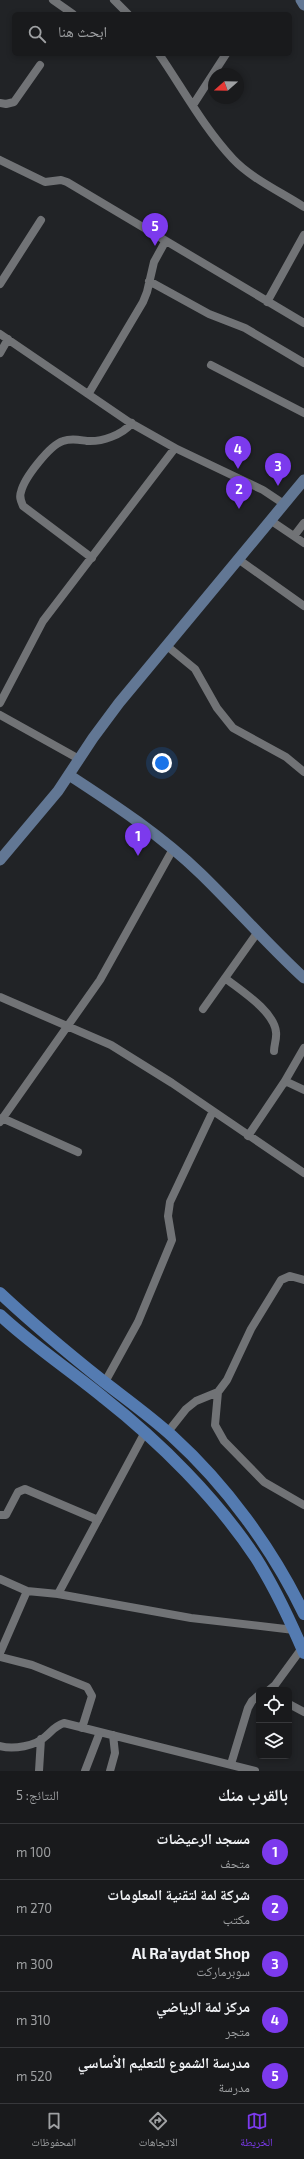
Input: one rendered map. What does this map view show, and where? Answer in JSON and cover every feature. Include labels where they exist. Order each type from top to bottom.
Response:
[{"type":"main road","points":[[0,1293],[37,1328],[168,1433],[200,1464],[249,1523],[277,1564],[304,1614]]},
{"type":"main road","points":[[0,1314],[106,1399],[144,1434],[160,1445],[229,1521],[256,1558],[280,1599],[303,1650]]},
{"type":"street","points":[[53,0],[70,12]]},
{"type":"street","points":[[114,0],[126,12]]},
{"type":"street","points":[[301,0],[304,5]]},
{"type":"street","points":[[160,56],[193,105],[234,160],[251,174],[304,207]]},
{"type":"street","points":[[193,105],[225,56]]},
{"type":"street","points":[[0,102],[6,104],[14,102],[40,65]]},
{"type":"street","points":[[0,160],[45,182],[62,180],[67,182],[165,242],[304,323]]},
{"type":"street","points":[[0,284],[41,220]]},
{"type":"street","points":[[267,302],[304,236]]},
{"type":"street","points":[[89,393],[132,322],[147,292],[154,262],[165,242]]},
{"type":"street","points":[[149,280],[209,314],[245,328],[304,363]]},
{"type":"street","points":[[0,334],[132,423],[175,448],[263,490],[284,504]]},
{"type":"street","points":[[0,353],[8,339]]},
{"type":"street","points":[[211,365],[304,413]]},
{"type":"street","points":[[92,558],[23,506],[20,500],[21,490],[25,481],[56,444],[70,439],[91,441],[107,438],[121,433],[132,423]]},
{"type":"street","points":[[0,703],[44,621],[175,448]]},
{"type":"street","points":[[0,860],[58,791],[119,703],[304,480]]},
{"type":"street","points":[[270,520],[304,543]]},
{"type":"street","points":[[294,536],[304,523]]},
{"type":"street","points":[[238,560],[304,606]]},
{"type":"street","points":[[167,646],[194,669],[217,708],[233,728],[286,758],[304,772]]},
{"type":"street","points":[[0,715],[79,759]]},
{"type":"street","points":[[69,775],[174,849],[201,874],[304,978]]},
{"type":"street","points":[[78,1152],[1,1120],[69,1025],[112,959],[174,849]]},
{"type":"street","points":[[203,1009],[257,932]]},
{"type":"street","points":[[225,978],[261,1006],[271,1020],[276,1032],[274,1051]]},
{"type":"street","points":[[0,997],[69,1025],[111,1045],[140,1062],[304,1173]]},
{"type":"street","points":[[248,1136],[285,1081],[304,1048]]},
{"type":"street","points":[[285,1081],[304,1090]]},
{"type":"street","points":[[104,1382],[130,1339],[172,1240],[168,1216],[170,1202],[213,1111]]},
{"type":"street","points":[[304,1280],[290,1276],[277,1284],[240,1349],[227,1380],[218,1392],[215,1415],[215,1425],[221,1437],[264,1482],[304,1505]]},
{"type":"street","points":[[168,1433],[178,1418],[196,1400],[218,1392]]},
{"type":"street","points":[[58,1594],[144,1434]]},
{"type":"street","points":[[0,1515],[6,1515],[18,1492],[25,1489],[98,1520]]},
{"type":"street","points":[[0,1580],[27,1590],[58,1594],[191,1618],[294,1630]]},
{"type":"street","points":[[0,1653],[27,1590]]},
{"type":"street","points":[[273,1687],[303,1650]]},
{"type":"street","points":[[0,1657],[32,1665],[87,1687],[92,1696],[82,1728]]},
{"type":"street","points":[[231,1764],[248,1708],[256,1698]]},
{"type":"street","points":[[292,1706],[304,1712]]},
{"type":"street","points":[[0,1746],[7,1748],[17,1747],[41,1739],[57,1725],[64,1723],[255,1771]]},
{"type":"street","points":[[86,1771],[100,1732]]},
{"type":"street","points":[[110,1771],[115,1753],[113,1735]]},
{"type":"street","points":[[39,1771],[41,1739]]},
{"type":"place","name":"مدرسة الشموع للتعليم الأساسي","points":[[155,246]]},
{"type":"place","name":"مركز لمة الرياضي","points":[[238,469]]},
{"type":"place","name":"Al Ra'aydat Shop","points":[[278,486]]},
{"type":"place","name":"شركة لمة لتقنية المعلومات","points":[[239,509]]},
{"type":"place","name":"مسجد الرعيضات","points":[[138,856]]}]
